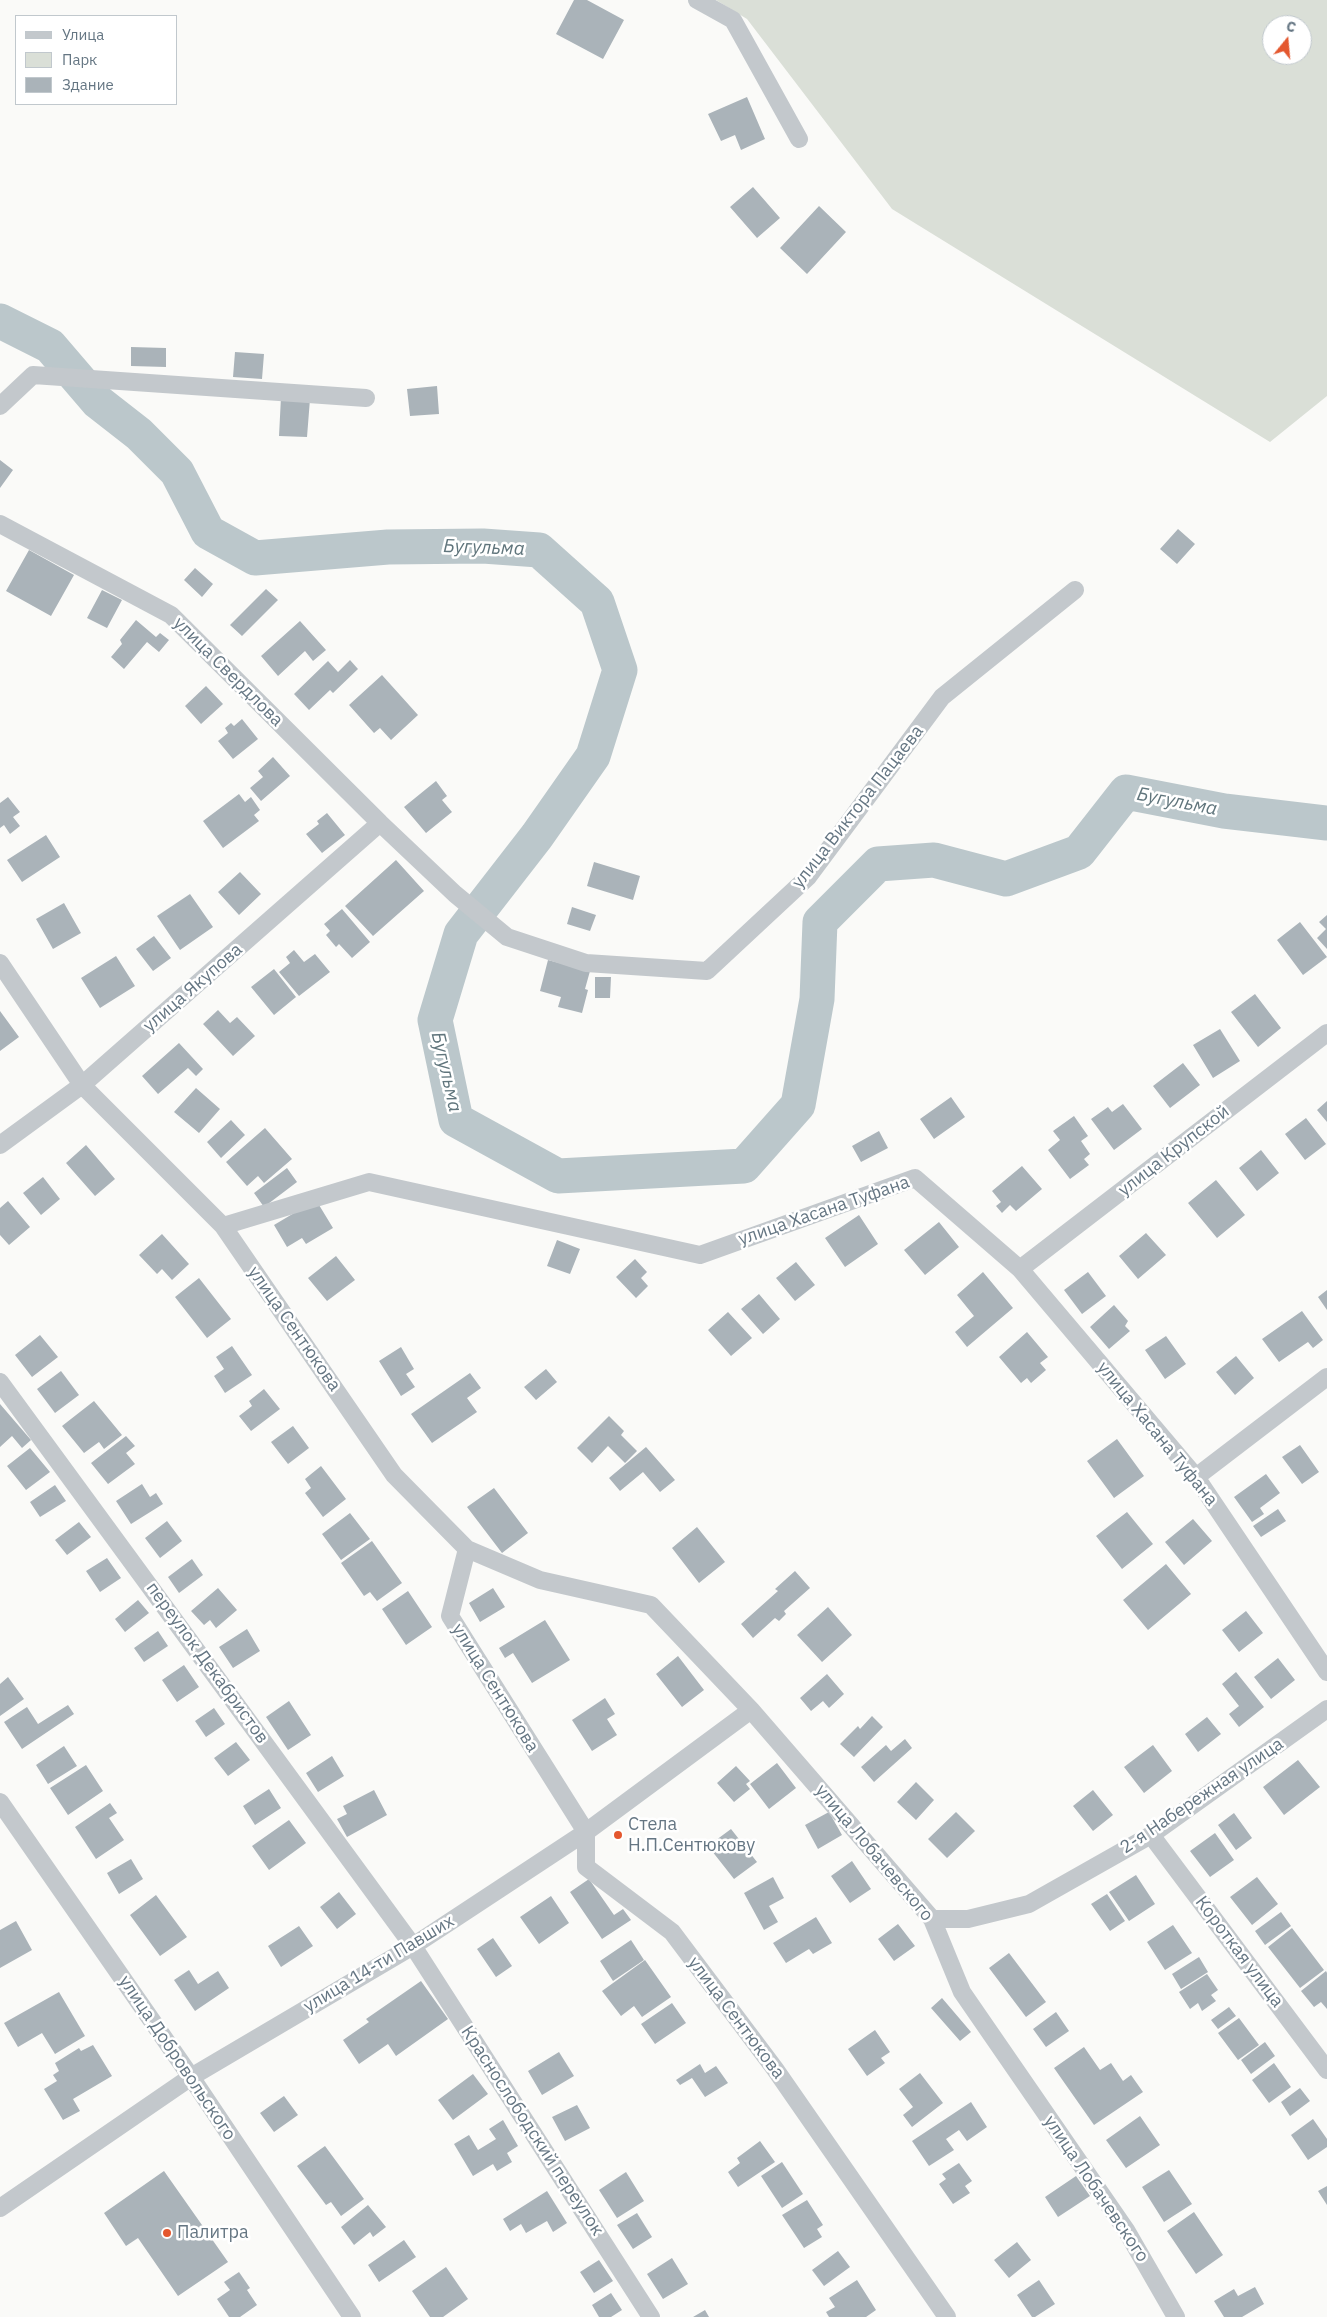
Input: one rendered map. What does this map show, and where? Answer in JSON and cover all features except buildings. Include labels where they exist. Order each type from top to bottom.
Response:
[{"type":"street","points":[[697,0],[733,20],[799,139]]},
{"type":"street","points":[[0,406],[33,376],[366,398]]},
{"type":"street","name":"улица Свердлова","points":[[0,524],[171,615],[380,823],[455,894],[507,937]]},
{"type":"street","name":"улица Виктора Пацаева","points":[[507,937],[586,963],[707,972],[808,877],[942,697],[1075,590]]},
{"type":"street","name":"улица Якупова","points":[[0,1145],[82,1085],[380,823]]},
{"type":"street","name":"улица Сентюкова","points":[[0,963],[82,1085],[223,1226],[394,1475],[467,1549],[450,1616],[586,1832],[586,1867],[672,1932],[774,2069],[947,2317]]},
{"type":"street","name":"улица Крупской","points":[[1020,1269],[1327,1033]]},
{"type":"street","name":"улица Хасана Туфана","points":[[223,1226],[369,1182],[700,1255],[915,1178],[1020,1269],[1196,1477],[1327,1672]]},
{"type":"street","points":[[1196,1477],[1327,1377]]},
{"type":"street","name":"переулок Декабристов","points":[[0,1382],[413,1946]]},
{"type":"street","name":"улица Лобачевского","points":[[467,1549],[540,1580],[652,1605],[751,1710],[932,1918],[962,1992],[1126,2230],[1176,2317]]},
{"type":"street","name":"2-я Набережная улица","points":[[932,1918],[968,1920],[1029,1904],[1151,1835],[1327,1709]]},
{"type":"street","name":"улица 14-ти Павших","points":[[0,2208],[191,2077],[413,1946],[586,1832],[751,1710]]},
{"type":"street","name":"улица Добровольского","points":[[0,1802],[191,2077],[352,2317]]},
{"type":"street","name":"Короткая улица","points":[[1151,1835],[1327,2070]]},
{"type":"street","name":"Краснослободский переулок","points":[[413,1946],[650,2317]]},
{"type":"green space","points":[[716,0],[1327,0],[1327,396],[1270,442],[892,209],[747,19]]},
{"type":"waterway","name":"Бугульма","points":[[0,321],[50,346],[98,402],[139,434],[177,472],[208,532],[255,558],[388,547],[483,546],[539,550],[597,602],[620,670],[593,756],[537,836],[461,934],[435,1020],[456,1120],[558,1176],[744,1166],[798,1105],[817,999],[820,922],[878,864],[934,860],[1006,879],[1079,852],[1126,792],[1224,811],[1327,823]]},
{"type":"place","name":"Стела Н.П.Сентюкову","points":[[618,1835]]},
{"type":"place","name":"Палитра","points":[[167,2233]]}]
